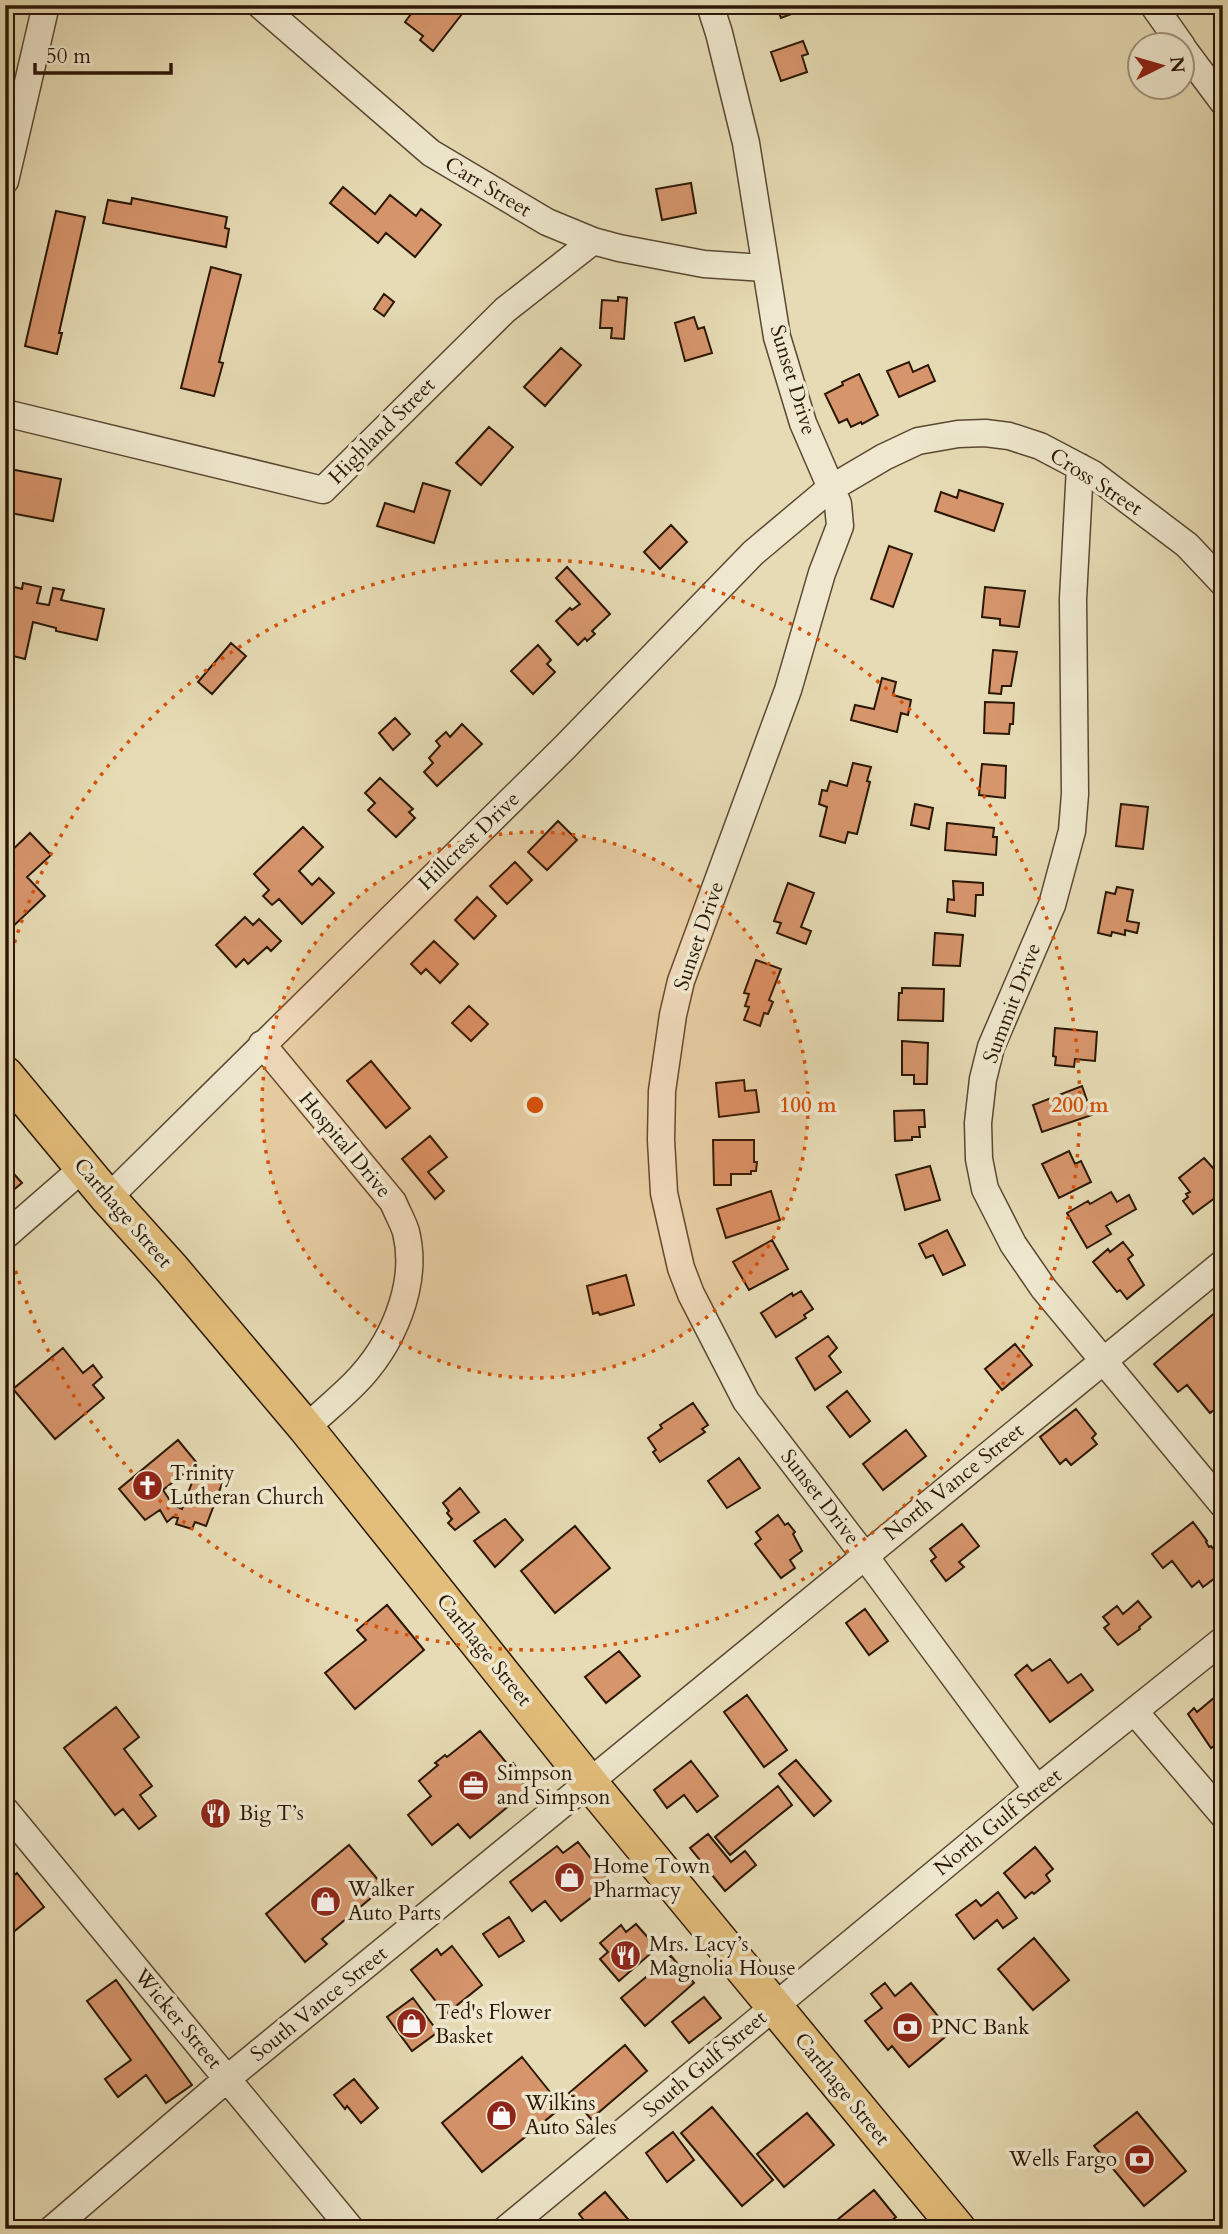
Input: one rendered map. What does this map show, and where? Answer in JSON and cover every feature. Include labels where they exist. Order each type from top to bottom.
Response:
[{"type":"main road","name":"Carthage Street","points":[[5,1074],[306,1428],[589,1782],[958,2229]]},
{"type":"street","points":[[5,181],[16,83],[46,5]]},
{"type":"street","name":"Carr Street","points":[[260,5],[431,153],[547,222],[593,241],[704,264],[765,268]]},
{"type":"street","name":"Sunset Drive","points":[[710,5],[746,143],[777,337],[803,423],[832,487],[838,505],[840,526],[822,573],[788,690],[681,981],[663,1080],[661,1140],[664,1193],[681,1268],[691,1294],[746,1401],[1037,1789]]},
{"type":"street","points":[[1153,5],[1172,32]]},
{"type":"street","points":[[1196,65],[1223,102]]},
{"type":"street","name":"Highland Street","points":[[5,413],[323,490],[505,310],[593,241]]},
{"type":"street","name":"Cross Street","points":[[832,487],[918,441],[958,434],[985,433],[1024,440],[1055,452],[1080,467],[1187,545],[1223,583]]},
{"type":"street","name":"Summit Drive","points":[[1080,467],[1073,600],[1075,794],[1072,831],[1052,905],[992,1046],[983,1079],[978,1122],[979,1159],[985,1189],[1013,1244],[1044,1289],[1223,1505]]},
{"type":"street","name":"Hillcrest Drive","points":[[108,1198],[564,748],[753,553],[832,487]]},
{"type":"street","name":"Hospital Drive","points":[[262,1044],[393,1202],[405,1229],[409,1247],[409,1284],[390,1336],[356,1382],[306,1428]]},
{"type":"street","points":[[5,1236],[83,1168]]},
{"type":"street","name":"North Vance Street","points":[[589,1782],[1223,1263]]},
{"type":"street","name":"North Gulf Street","points":[[774,2006],[1223,1640]]},
{"type":"street","points":[[1135,1712],[1223,1815]]},
{"type":"street","name":"South Vance Street","points":[[52,2229],[228,2078],[589,1782]]},
{"type":"street","name":"Wicker Street","points":[[5,1810],[351,2229]]},
{"type":"street","name":"South Gulf Street","points":[[506,2229],[774,2006]]},
{"type":"building","points":[[404,5],[450,5],[462,14],[433,51],[420,40],[423,36],[405,22],[411,14]]},
{"type":"building","points":[[776,5],[800,5],[802,10],[781,18]]},
{"type":"building","points":[[803,41],[808,54],[802,56],[807,72],[781,81],[771,52]]},
{"type":"building","points":[[691,183],[696,213],[662,220],[656,189]]},
{"type":"building","points":[[343,187],[375,214],[390,195],[416,216],[421,209],[441,225],[415,257],[386,233],[378,243],[330,203]]},
{"type":"building","points":[[132,198],[227,217],[225,228],[229,229],[226,247],[103,223],[108,200],[131,204]]},
{"type":"building","points":[[56,211],[85,217],[59,333],[62,333],[57,354],[25,346]]},
{"type":"building","points":[[211,267],[241,275],[219,362],[223,363],[214,396],[181,388]]},
{"type":"building","points":[[384,294],[394,302],[384,316],[374,309]]},
{"type":"building","points":[[618,297],[627,298],[624,339],[611,338],[612,328],[600,328],[602,300],[618,301]]},
{"type":"building","points":[[694,317],[698,329],[704,327],[712,353],[685,361],[675,323]]},
{"type":"building","points":[[561,348],[581,365],[545,406],[524,387]]},
{"type":"building","points":[[909,362],[913,372],[928,365],[935,381],[899,397],[887,371]]},
{"type":"building","points":[[859,374],[878,415],[851,427],[847,419],[839,423],[825,394]]},
{"type":"building","points":[[489,427],[513,447],[481,485],[456,463]]},
{"type":"building","points":[[5,468],[61,479],[53,521],[5,512]]},
{"type":"building","points":[[423,483],[450,491],[434,543],[377,526],[385,503],[414,512]]},
{"type":"building","points":[[959,490],[1003,504],[994,531],[935,511],[941,492],[957,498]]},
{"type":"building","points":[[671,525],[687,542],[660,569],[644,552]]},
{"type":"building","points":[[889,546],[912,554],[893,607],[871,599]]},
{"type":"building","points":[[567,567],[610,614],[592,631],[595,634],[578,645],[556,621],[570,608],[572,610],[580,604],[556,578]]},
{"type":"building","points":[[5,579],[12,581],[11,586],[22,589],[23,583],[41,587],[37,603],[49,605],[53,588],[64,590],[61,600],[104,609],[97,640],[56,631],[56,628],[33,622],[25,659],[5,654]]},
{"type":"building","points":[[985,587],[1025,591],[1019,627],[1000,625],[1000,619],[982,617]]},
{"type":"building","points":[[231,643],[246,656],[212,694],[198,682]]},
{"type":"building","points":[[538,645],[551,660],[547,664],[555,672],[533,694],[511,671]]},
{"type":"building","points":[[993,650],[1017,652],[1011,686],[1002,686],[1001,694],[989,693]]},
{"type":"building","points":[[882,678],[896,682],[893,695],[911,700],[908,715],[901,713],[897,732],[851,720],[855,705],[874,709]]},
{"type":"building","points":[[985,702],[1014,703],[1013,724],[1010,724],[1009,734],[984,733]]},
{"type":"building","points":[[395,718],[410,734],[393,750],[379,733]]},
{"type":"building","points":[[462,724],[482,744],[437,786],[424,772],[433,763],[429,758],[440,746],[436,741],[446,732],[450,737]]},
{"type":"building","points":[[853,763],[871,767],[867,781],[870,782],[857,834],[848,832],[845,843],[820,836],[827,807],[819,804],[822,790],[827,791],[830,781],[847,786]]},
{"type":"building","points":[[982,764],[1006,766],[1005,798],[979,795]]},
{"type":"building","points":[[380,778],[413,809],[409,812],[415,818],[396,837],[368,810],[375,803],[365,793]]},
{"type":"building","points":[[915,804],[933,808],[929,829],[911,825]]},
{"type":"building","points":[[1121,804],[1148,807],[1143,849],[1116,846]]},
{"type":"building","points":[[558,821],[577,840],[547,870],[528,852]]},
{"type":"building","points":[[947,823],[994,828],[993,837],[997,837],[996,855],[945,850]]},
{"type":"building","points":[[303,827],[323,847],[299,871],[312,885],[319,878],[334,893],[302,924],[279,899],[272,905],[263,896],[269,890],[254,874]]},
{"type":"building","points":[[30,833],[51,855],[27,877],[45,896],[5,934],[5,874],[14,865],[6,856]]},
{"type":"building","points":[[515,862],[532,880],[507,904],[490,886]]},
{"type":"building","points":[[953,881],[983,883],[983,895],[976,895],[975,916],[947,912],[948,899],[954,900]]},
{"type":"building","points":[[788,883],[814,893],[801,927],[811,931],[806,944],[777,933],[781,923],[774,921]]},
{"type":"building","points":[[1117,887],[1133,890],[1127,921],[1139,923],[1137,933],[1125,930],[1125,935],[1112,932],[1111,936],[1098,933],[1106,892],[1115,894]]},
{"type":"building","points":[[477,897],[496,916],[474,939],[455,920]]},
{"type":"building","points":[[245,917],[253,925],[259,919],[281,941],[271,951],[267,947],[248,964],[244,959],[236,967],[216,945]]},
{"type":"building","points":[[935,933],[963,935],[960,966],[933,965]]},
{"type":"building","points":[[434,941],[458,964],[440,983],[426,969],[421,974],[411,964]]},
{"type":"building","points":[[756,960],[781,969],[769,1000],[773,1002],[768,1014],[764,1013],[760,1026],[744,1020],[749,1007],[745,1006],[749,994],[744,993]]},
{"type":"building","points":[[902,988],[944,989],[943,1021],[898,1020],[899,993],[902,993]]},
{"type":"building","points":[[469,1006],[488,1024],[471,1041],[452,1023]]},
{"type":"building","points":[[1055,1028],[1097,1032],[1095,1061],[1075,1059],[1074,1067],[1055,1065]]},
{"type":"building","points":[[902,1041],[928,1043],[927,1084],[914,1084],[914,1075],[902,1075]]},
{"type":"building","points":[[371,1061],[410,1108],[386,1128],[347,1081]]},
{"type":"building","points":[[744,1080],[745,1091],[756,1090],[759,1112],[719,1117],[716,1083]]},
{"type":"building","points":[[1082,1086],[1092,1115],[1042,1132],[1033,1105]]},
{"type":"building","points":[[924,1110],[925,1127],[919,1127],[920,1137],[895,1141],[894,1111]]},
{"type":"building","points":[[430,1136],[447,1157],[428,1172],[444,1191],[435,1199],[402,1159]]},
{"type":"building","points":[[713,1140],[754,1140],[756,1171],[751,1171],[751,1174],[731,1174],[731,1185],[714,1185]]},
{"type":"building","points":[[1069,1151],[1075,1164],[1081,1161],[1091,1182],[1059,1198],[1042,1164]]},
{"type":"building","points":[[1204,1158],[1223,1179],[1223,1192],[1193,1214],[1183,1201],[1190,1192],[1179,1178]]},
{"type":"building","points":[[5,1164],[22,1183],[5,1197]]},
{"type":"building","points":[[930,1166],[940,1200],[905,1210],[896,1175]]},
{"type":"building","points":[[771,1191],[780,1220],[726,1238],[717,1209]]},
{"type":"building","points":[[1111,1192],[1117,1202],[1129,1195],[1136,1209],[1106,1226],[1111,1234],[1087,1248],[1067,1213]]},
{"type":"building","points":[[947,1230],[965,1265],[943,1275],[933,1255],[926,1258],[919,1244]]},
{"type":"building","points":[[772,1240],[788,1269],[749,1290],[733,1262]]},
{"type":"building","points":[[1123,1242],[1133,1255],[1128,1259],[1144,1285],[1127,1299],[1120,1290],[1117,1292],[1093,1262],[1108,1249],[1110,1252]]},
{"type":"building","points":[[626,1275],[634,1305],[600,1315],[598,1312],[593,1314],[587,1286]]},
{"type":"building","points":[[801,1291],[813,1309],[804,1315],[806,1318],[776,1337],[761,1313],[792,1293],[793,1296]]},
{"type":"building","points":[[1223,1306],[1223,1403],[1210,1413],[1187,1385],[1178,1392],[1154,1364]]},
{"type":"building","points":[[828,1336],[837,1348],[829,1356],[841,1372],[815,1390],[796,1358]]},
{"type":"building","points":[[1015,1344],[1032,1365],[1002,1390],[985,1369]]},
{"type":"building","points":[[63,1348],[83,1373],[93,1365],[102,1377],[93,1385],[104,1398],[55,1439],[13,1389]]},
{"type":"building","points":[[847,1391],[870,1421],[850,1437],[827,1407]]},
{"type":"building","points":[[693,1403],[708,1425],[702,1429],[705,1432],[660,1462],[648,1438],[662,1428],[660,1425]]},
{"type":"building","points":[[1076,1409],[1096,1434],[1092,1438],[1097,1444],[1071,1465],[1066,1459],[1060,1464],[1040,1437]]},
{"type":"building","points":[[906,1430],[926,1456],[883,1490],[863,1464]]},
{"type":"building","name":"Trinity Lutheran Church","points":[[178,1440],[197,1463],[163,1490],[173,1505],[182,1509],[196,1472],[223,1481],[206,1526],[195,1522],[192,1529],[176,1524],[178,1518],[173,1517],[167,1522],[160,1510],[145,1520],[119,1489]]},
{"type":"building","points":[[739,1458],[760,1488],[727,1508],[708,1481]]},
{"type":"building","points":[[460,1488],[479,1512],[455,1530],[448,1523],[452,1519],[443,1503]]},
{"type":"building","points":[[778,1515],[785,1525],[788,1523],[795,1532],[793,1534],[802,1551],[790,1560],[795,1568],[781,1578],[755,1544],[761,1539],[756,1532]]},
{"type":"building","points":[[505,1519],[523,1540],[495,1567],[474,1541]]},
{"type":"building","points":[[1193,1522],[1209,1547],[1215,1551],[1218,1548],[1223,1555],[1223,1572],[1203,1587],[1199,1581],[1192,1587],[1172,1561],[1163,1568],[1152,1554]]},
{"type":"building","points":[[962,1524],[979,1546],[959,1562],[964,1567],[946,1581],[931,1561],[936,1557],[930,1549]]},
{"type":"building","points":[[575,1526],[610,1568],[555,1613],[521,1571]]},
{"type":"building","points":[[1138,1601],[1151,1617],[1118,1645],[1104,1628],[1109,1624],[1103,1617],[1117,1606],[1123,1614]]},
{"type":"building","points":[[387,1605],[424,1650],[355,1709],[325,1673],[366,1640],[357,1630]]},
{"type":"building","points":[[865,1609],[888,1641],[869,1655],[846,1623]]},
{"type":"building","points":[[619,1651],[640,1676],[606,1703],[585,1677]]},
{"type":"building","points":[[1050,1659],[1068,1683],[1081,1674],[1093,1690],[1050,1722],[1015,1675],[1027,1665],[1032,1671]]},
{"type":"building","points":[[747,1695],[787,1750],[764,1767],[724,1712]]},
{"type":"building","points":[[1215,1697],[1223,1707],[1223,1740],[1211,1748],[1188,1714],[1194,1708],[1197,1712]]},
{"type":"building","points":[[116,1707],[139,1737],[124,1749],[152,1786],[140,1795],[156,1816],[139,1829],[123,1809],[115,1815],[64,1748]]},
{"type":"building","name":"Simpson and Simpson","points":[[480,1731],[509,1766],[513,1763],[518,1770],[515,1773],[528,1790],[470,1838],[458,1824],[432,1845],[408,1815],[431,1796],[419,1781],[438,1765],[435,1763]]},
{"type":"building","points":[[796,1760],[831,1801],[814,1816],[779,1774]]},
{"type":"building","points":[[691,1761],[718,1796],[697,1812],[684,1795],[667,1808],[654,1790]]},
{"type":"building","points":[[778,1786],[792,1805],[730,1855],[715,1837]]},
{"type":"building","points":[[708,1834],[731,1862],[745,1851],[756,1865],[725,1891],[690,1848]]},
{"type":"building","points":[[578,1842],[610,1883],[561,1921],[545,1901],[532,1911],[510,1882],[557,1846],[563,1853]]},
{"type":"building","name":"Walker Auto Parts","points":[[349,1845],[384,1887],[322,1939],[327,1944],[305,1962],[266,1914]]},
{"type":"building","points":[[1035,1847],[1053,1869],[1046,1875],[1050,1881],[1025,1898],[1004,1873]]},
{"type":"building","points":[[17,1873],[44,1907],[5,1939],[5,1883]]},
{"type":"building","points":[[998,1892],[1017,1918],[1003,1928],[997,1920],[974,1939],[956,1915],[976,1900],[981,1906]]},
{"type":"building","points":[[509,1917],[524,1941],[499,1957],[483,1934]]},
{"type":"building","name":"Mrs. Lacy’s Magnolia House","points":[[636,1924],[657,1948],[619,1981],[600,1959],[608,1952],[600,1943],[621,1925],[626,1932]]},
{"type":"building","points":[[1034,1938],[1069,1980],[1033,2010],[998,1969]]},
{"type":"building","points":[[452,1946],[482,1985],[446,2014],[411,1970],[437,1949],[441,1955]]},
{"type":"building","points":[[671,1956],[694,1983],[645,2026],[621,1998]]},
{"type":"building","points":[[116,1980],[192,2085],[166,2103],[146,2075],[118,2097],[105,2079],[131,2060],[87,2001]]},
{"type":"building","name":"PNC Bank","points":[[885,1983],[895,1996],[911,1983],[951,2032],[909,2067],[892,2046],[888,2050],[865,2021],[882,2008],[871,1994]]},
{"type":"building","points":[[704,1997],[721,2018],[689,2043],[672,2022]]},
{"type":"building","name":"Ted's Flower Basket","points":[[413,1998],[438,2032],[412,2051],[387,2017]]},
{"type":"building","points":[[625,2045],[647,2071],[591,2119],[569,2093]]},
{"type":"building","name":"Wilkins Auto Sales","points":[[522,2057],[562,2107],[482,2172],[442,2123]]},
{"type":"building","points":[[354,2079],[378,2108],[361,2123],[334,2095]]},
{"type":"building","points":[[712,2107],[773,2180],[742,2206],[681,2133]]},
{"type":"building","name":"Wells Fargo","points":[[1137,2112],[1186,2171],[1144,2206],[1094,2146]]},
{"type":"building","points":[[807,2113],[834,2145],[784,2187],[757,2154]]},
{"type":"building","points":[[673,2132],[694,2160],[667,2182],[646,2153]]},
{"type":"building","points":[[874,2190],[896,2217],[881,2229],[826,2229]]},
{"type":"building","points":[[605,2192],[632,2224],[626,2229],[591,2229],[579,2214]]},
{"type":"place","name":"Trinity Lutheran Church","points":[[147,1485]]},
{"type":"place","name":"Simpson and Simpson","points":[[474,1785]]},
{"type":"place","name":"Big T’s","points":[[216,1813]]},
{"type":"place","name":"Home Town Pharmacy","points":[[570,1878]]},
{"type":"place","name":"Walker Auto Parts","points":[[325,1901]]},
{"type":"place","name":"Mrs. Lacy’s Magnolia House","points":[[626,1956]]},
{"type":"place","name":"Ted's Flower Basket","points":[[412,2024]]},
{"type":"place","name":"PNC Bank","points":[[908,2027]]},
{"type":"place","name":"Wilkins Auto Sales","points":[[502,2115]]},
{"type":"place","name":"Wells Fargo","points":[[1140,2159]]}]
